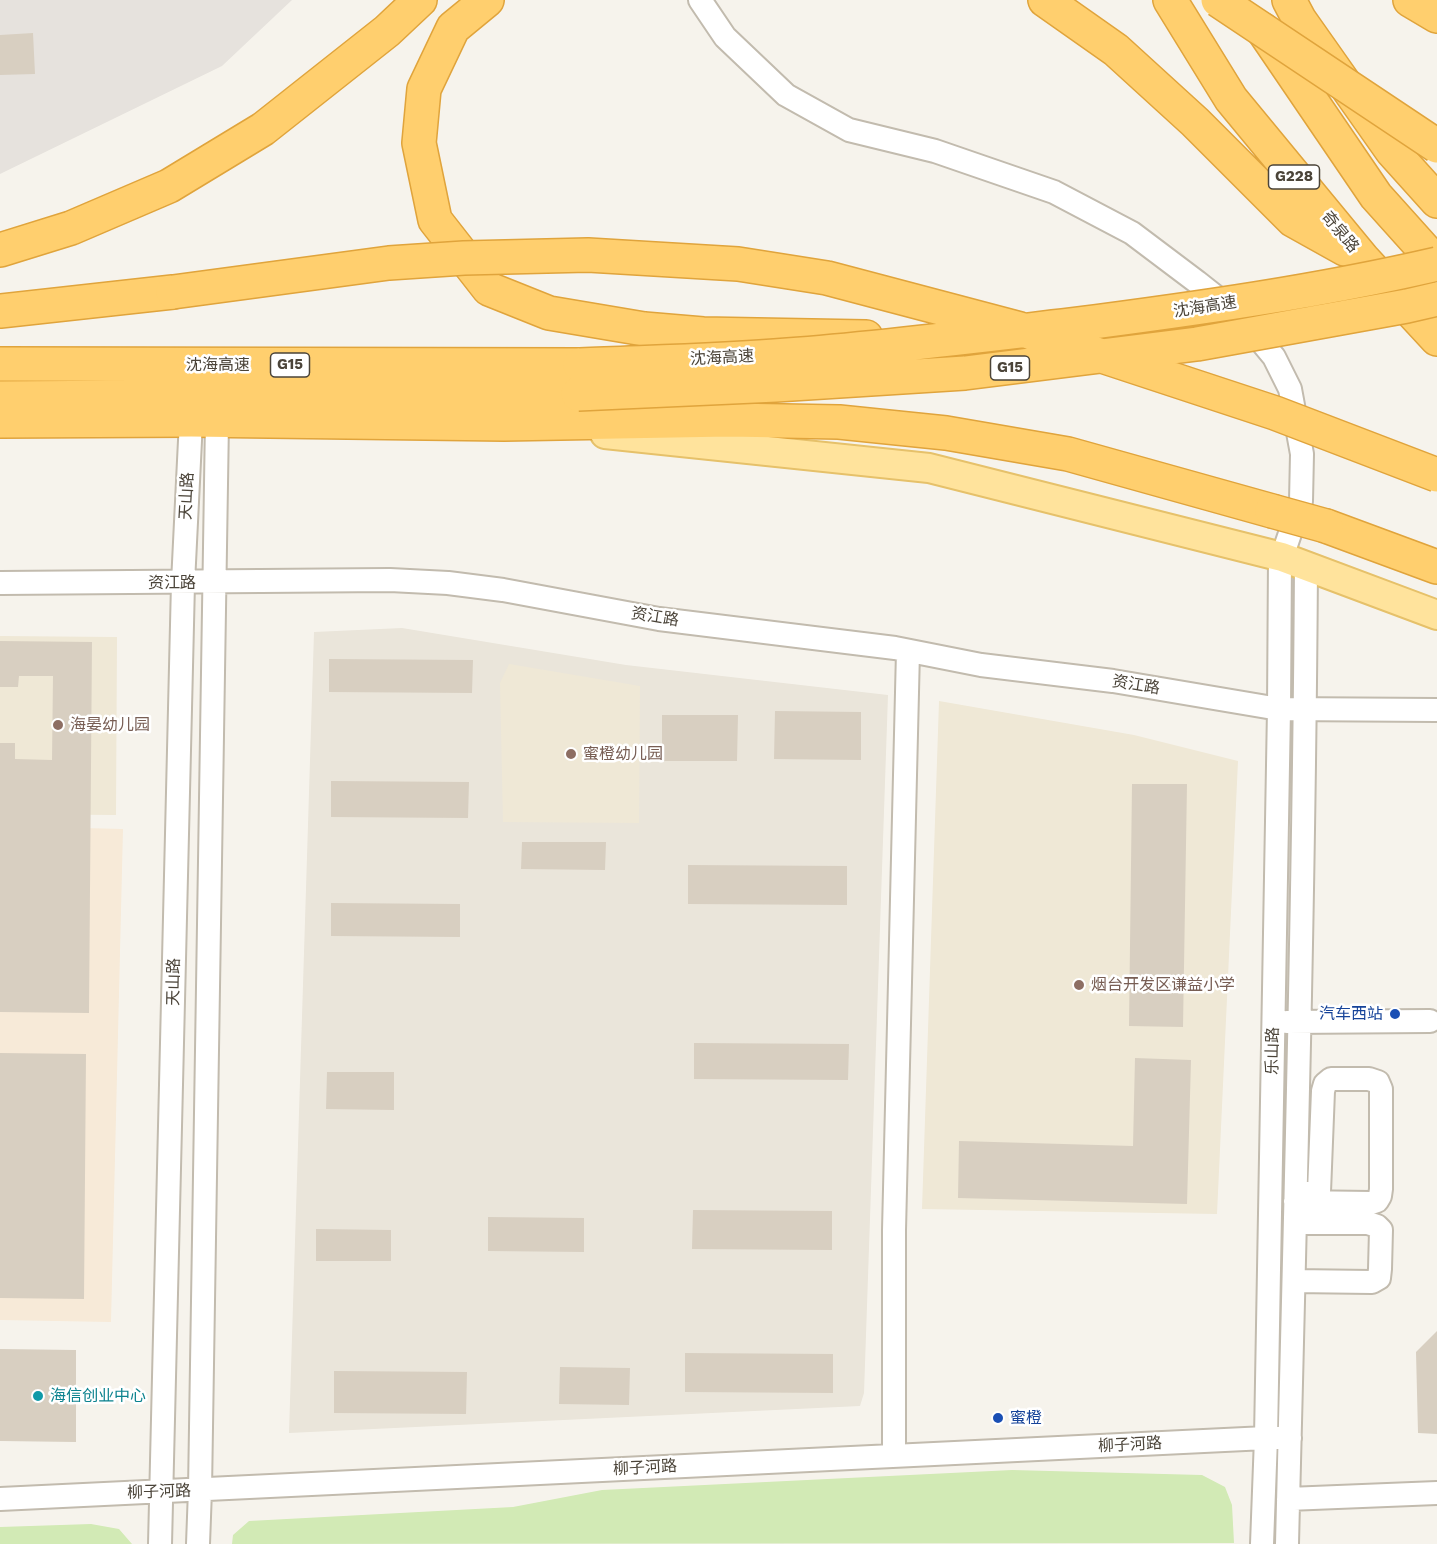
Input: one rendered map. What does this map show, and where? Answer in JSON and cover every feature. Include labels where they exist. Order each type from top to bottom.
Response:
[{"type":"highway","points":[[0,250],[71,228],[169,186],[263,129],[387,31],[420,0]]},
{"type":"highway","points":[[487,0],[453,28],[424,89],[419,143],[435,220],[489,289],[549,313],[644,329],[703,334],[964,338]]},
{"type":"highway","points":[[1045,0],[1116,50],[1196,122],[1293,220],[1363,259]]},
{"type":"highway","name":"奇泉路","points":[[1170,0],[1231,99],[1363,259],[1437,339]]},
{"type":"highway","points":[[1218,0],[1437,146]]},
{"type":"highway","points":[[1243,0],[1376,196],[1437,264]]},
{"type":"highway","points":[[1289,0],[1299,18],[1392,151],[1437,201]]},
{"type":"highway","points":[[1410,0],[1437,16]]},
{"type":"highway","points":[[0,311],[173,292],[389,263],[464,258],[588,255],[738,264],[827,278],[1020,329],[1275,413],[1437,475]]},
{"type":"highway","name":"沈海高速","points":[[0,398],[579,380],[786,355],[964,338],[1156,314],[1270,297],[1437,264]]},
{"type":"highway","name":"沈海高速","points":[[0,364],[776,385],[965,373],[1197,344],[1437,299]]},
{"type":"highway","points":[[0,422],[204,421],[504,424],[729,420],[839,422],[946,433],[1068,454],[1326,526],[1437,567]]},
{"type":"main road","points":[[504,424],[929,468],[1289,561],[1437,615]]},
{"type":"street","points":[[700,0],[725,37],[786,95],[849,130],[935,152],[1054,192],[1132,233],[1240,316],[1274,357],[1290,389],[1302,454],[1301,501],[1289,561]]},
{"type":"street","name":"天山路","points":[[160,1544],[183,582],[204,421]]},
{"type":"street","name":"天山路","points":[[198,1544],[215,582],[204,421]]},
{"type":"street","name":"乐山路","points":[[1262,1544],[1266,1438],[1279,709],[1289,561]]},
{"type":"street","name":"乐山路","points":[[1287,1544],[1305,710],[1289,561]]},
{"type":"street","name":"资江路","points":[[0,583],[390,580],[448,583],[503,590],[659,619],[895,648],[981,665],[1113,681],[1279,709],[1437,710]]},
{"type":"street","points":[[894,1456],[894,1230],[908,651]]},
{"type":"street","points":[[1273,1022],[1430,1021]]},
{"type":"street","points":[[1369,1078],[1378,1082],[1381,1089],[1381,1189],[1377,1201],[1295,1206],[1319,1192],[1325,1084],[1331,1079],[1369,1078]]},
{"type":"street","points":[[1293,1281],[1372,1282],[1379,1278],[1380,1269],[1381,1230],[1377,1226],[1295,1206]]},
{"type":"street","name":"柳子河路","points":[[0,1499],[1290,1438]]},
{"type":"street","points":[[1288,1499],[1437,1493]]},
{"type":"shaded area","points":[[0,0],[292,0],[222,66],[0,174]]},
{"type":"shaded area","points":[[402,628],[626,665],[888,695],[864,1393],[860,1406],[289,1433],[314,632]]},
{"type":"shaded area","name":"海晏幼儿园","points":[[0,636],[117,637],[116,815],[0,814]]},
{"type":"shaded area","name":"蜜橙幼儿园","points":[[509,664],[640,686],[639,823],[503,822],[500,683]]},
{"type":"shaded area","name":"烟台开发区谦益小学","points":[[939,701],[1134,735],[1238,761],[1217,1214],[922,1209]]},
{"type":"shaded area","points":[[0,826],[123,829],[111,1322],[0,1320]]},
{"type":"green space","points":[[1012,1470],[1202,1475],[1225,1487],[1232,1505],[1234,1543],[232,1544],[233,1535],[249,1521],[513,1507],[602,1490]]},
{"type":"green space","points":[[91,1524],[119,1529],[132,1544],[0,1544],[0,1527]]},
{"type":"building","points":[[33,33],[35,74],[0,75],[0,35]]},
{"type":"building","points":[[0,641],[92,642],[89,1013],[0,1012],[0,743],[15,743],[15,759],[52,760],[53,676],[19,676],[18,687],[0,687]]},
{"type":"building","points":[[329,659],[473,660],[472,693],[329,692]]},
{"type":"building","points":[[775,711],[861,712],[861,760],[774,759]]},
{"type":"building","points":[[662,715],[738,715],[737,761],[662,761]]},
{"type":"building","points":[[331,781],[469,782],[468,818],[331,817]]},
{"type":"building","points":[[1132,784],[1187,784],[1183,1027],[1129,1026]]},
{"type":"building","points":[[522,842],[606,842],[605,870],[521,869]]},
{"type":"building","points":[[688,865],[847,866],[847,905],[688,904]]},
{"type":"building","points":[[331,903],[460,904],[460,937],[331,936]]},
{"type":"building","points":[[694,1043],[849,1044],[848,1080],[694,1079]]},
{"type":"building","points":[[0,1053],[86,1054],[84,1299],[0,1298]]},
{"type":"building","points":[[1135,1058],[1191,1060],[1187,1204],[958,1198],[959,1141],[1133,1146]]},
{"type":"building","points":[[327,1072],[394,1072],[394,1110],[326,1109]]},
{"type":"building","points":[[693,1210],[832,1211],[832,1250],[692,1249]]},
{"type":"building","points":[[488,1217],[584,1218],[584,1252],[488,1251]]},
{"type":"building","points":[[316,1229],[391,1230],[391,1261],[316,1261]]},
{"type":"building","points":[[1437,1331],[1437,1434],[1418,1433],[1416,1352]]},
{"type":"building","name":"海信创业中心","points":[[0,1349],[76,1350],[76,1442],[0,1441]]},
{"type":"building","points":[[685,1353],[833,1354],[833,1393],[685,1392]]},
{"type":"building","points":[[560,1367],[630,1368],[629,1405],[559,1404]]},
{"type":"building","points":[[334,1371],[467,1372],[466,1414],[334,1413]]},
{"type":"place","name":"海晏幼儿园","points":[[58,725]]},
{"type":"place","name":"蜜橙幼儿园","points":[[571,754]]},
{"type":"place","name":"烟台开发区谦益小学","points":[[1079,985]]},
{"type":"place","name":"汽车西站","points":[[1395,1014]]},
{"type":"place","name":"海信创业中心","points":[[38,1396]]},
{"type":"place","name":"蜜橙","points":[[998,1418]]}]
